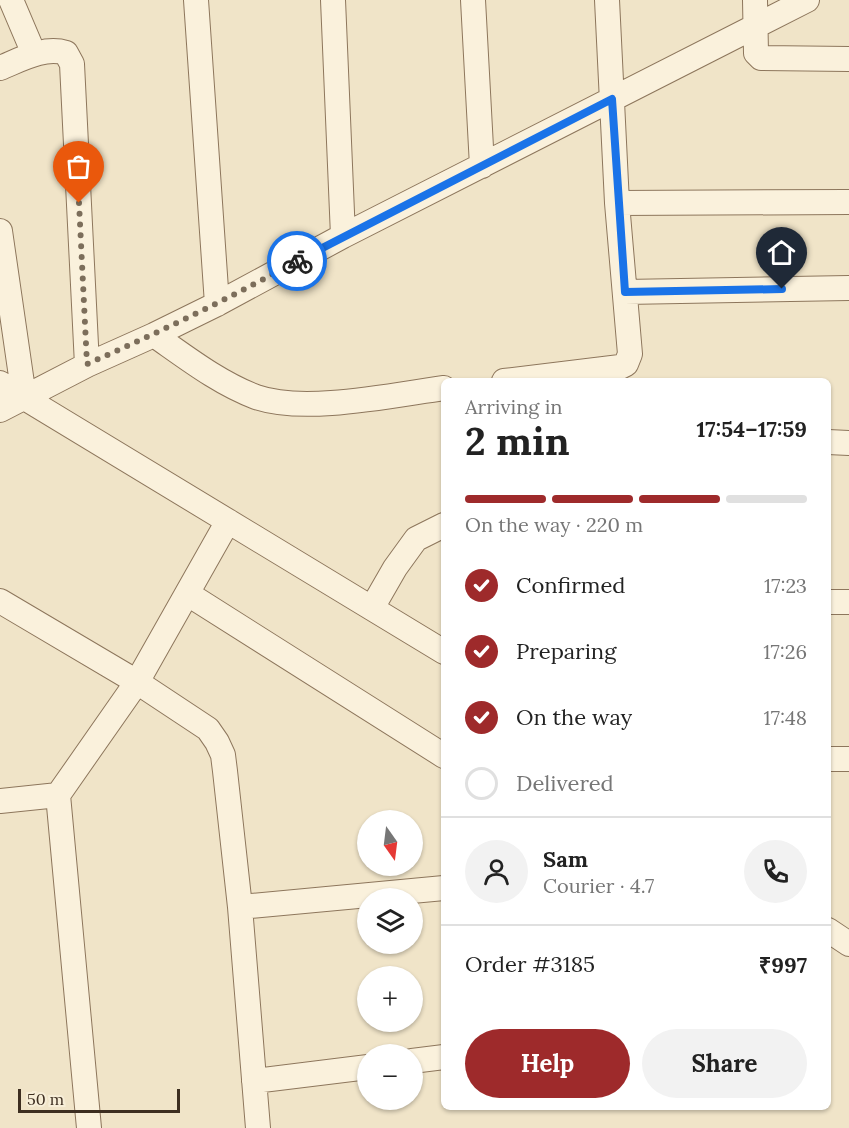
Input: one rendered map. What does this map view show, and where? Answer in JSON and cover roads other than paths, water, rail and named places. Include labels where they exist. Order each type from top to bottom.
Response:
[{"type":"street","points":[[11,0],[34,54]]},
{"type":"street","points":[[196,0],[217,304]]},
{"type":"street","points":[[333,0],[344,236]]},
{"type":"street","points":[[473,0],[482,166]]},
{"type":"street","points":[[529,378],[620,367],[627,372],[630,346],[617,203],[608,0]]},
{"type":"street","points":[[755,0],[756,53],[761,58],[849,58]]},
{"type":"street","points":[[0,410],[87,364],[217,304],[344,236],[807,0]]},
{"type":"street","points":[[0,68],[34,54],[58,50],[66,53],[72,64],[87,364]]},
{"type":"street","points":[[617,203],[849,202]]},
{"type":"street","points":[[0,231],[24,397]]},
{"type":"street","points":[[625,292],[849,288]]},
{"type":"street","points":[[154,335],[221,381],[257,397],[282,403],[333,402],[441,388]]},
{"type":"street","points":[[0,383],[441,650]]},
{"type":"street","points":[[831,442],[849,443]]},
{"type":"street","points":[[89,1128],[58,795],[137,682],[228,520]]},
{"type":"street","points":[[372,609],[395,568],[416,538],[441,526]]},
{"type":"street","points":[[188,594],[441,754]]},
{"type":"street","points":[[0,601],[137,682],[208,729],[217,742],[223,755],[240,908],[258,1128]]},
{"type":"street","points":[[831,602],[849,602]]},
{"type":"street","points":[[831,759],[849,759]]},
{"type":"street","points":[[0,801],[58,795]]},
{"type":"street","points":[[240,908],[441,888]]},
{"type":"street","points":[[831,932],[849,944]]},
{"type":"street","points":[[423,1060],[441,1057]]},
{"type":"street","points":[[254,1081],[357,1067]]}]
